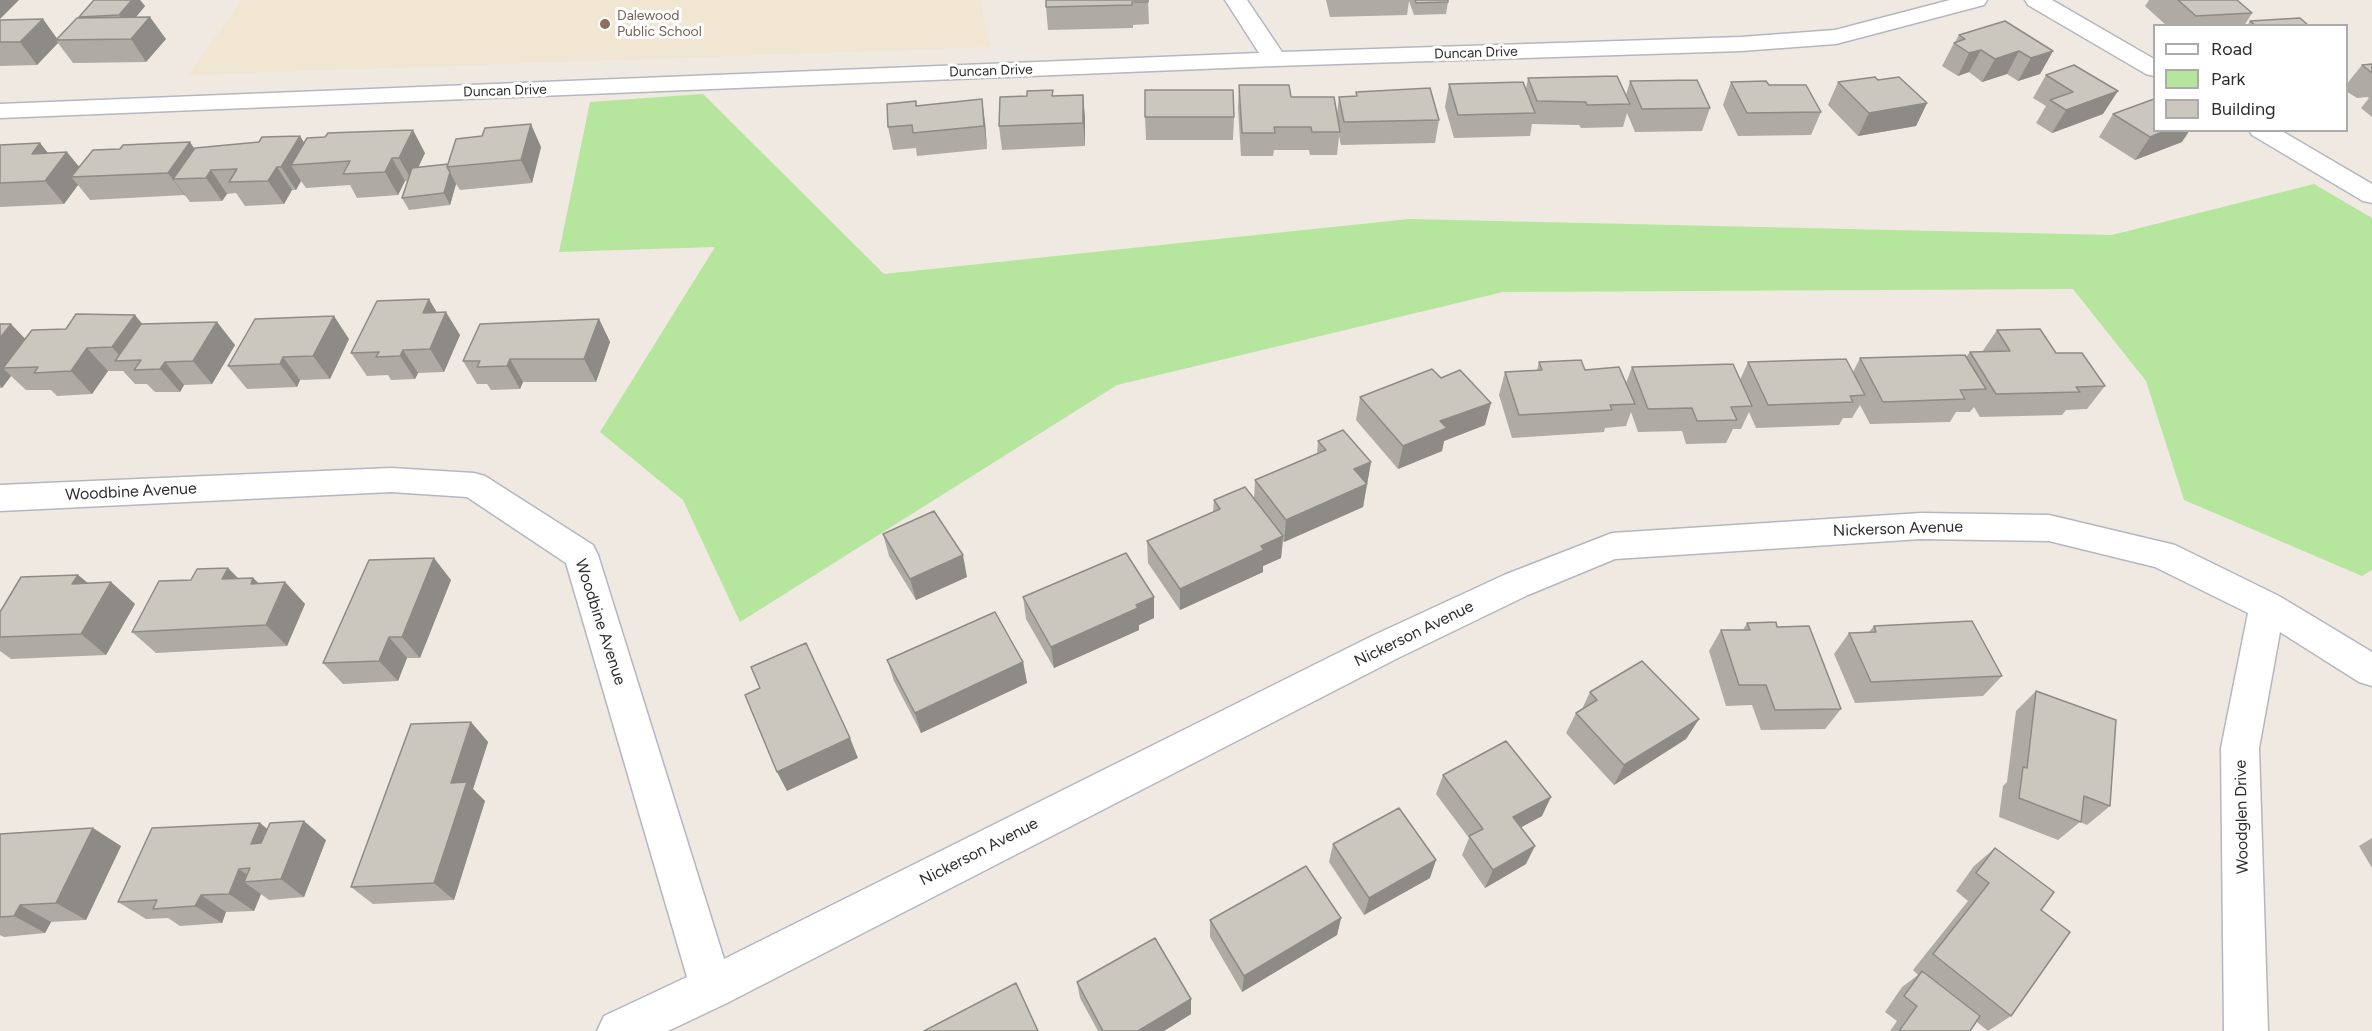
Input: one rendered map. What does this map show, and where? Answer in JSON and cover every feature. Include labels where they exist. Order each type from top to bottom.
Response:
[{"type":"street","points":[[1236,0],[1275,59]]},
{"type":"street","name":"Duncan Drive","points":[[0,111],[1275,59],[1741,44],[1836,37],[1976,0]]},
{"type":"street","points":[[2036,0],[2153,68]]},
{"type":"street","points":[[2264,132],[2372,195]]},
{"type":"street","name":"Woodbine Avenue","points":[[0,498],[391,480],[474,485],[581,555],[712,988]]},
{"type":"street","name":"Nickerson Avenue","points":[[619,1031],[712,988],[1385,647],[1516,585],[1612,546],[1921,526],[2049,528],[2163,555],[2267,606],[2372,671]]},
{"type":"street","name":"Woodglen Drive","points":[[2246,1031],[2240,748],[2267,606]]},
{"type":"shaded area","name":"Dalewood Public School","points":[[242,0],[980,0],[990,47],[188,75]]},
{"type":"green space","points":[[703,94],[884,274],[1409,219],[2112,235],[2314,184],[2372,218],[2372,570],[2362,576],[2184,500],[2146,381],[2073,289],[1503,292],[1117,385],[740,622],[683,500],[600,432],[715,247],[559,252],[590,102]]},
{"type":"building","points":[[94,0],[132,0],[119,15],[79,17]]},
{"type":"building","points":[[1046,0],[1148,0],[1148,2],[1132,2],[1132,5],[1046,7]]},
{"type":"building","points":[[1415,0],[1448,0],[1448,2],[1416,3]]},
{"type":"building","points":[[2178,0],[2237,0],[2252,13],[2196,16]]},
{"type":"building","points":[[150,17],[131,39],[56,40],[77,18]]},
{"type":"building","points":[[2300,18],[2307,24],[2254,24],[2250,21]]},
{"type":"building","points":[[43,19],[20,42],[0,42],[0,20]]},
{"type":"building","points":[[2005,21],[2053,51],[2031,58],[2019,51],[1995,59],[1981,50],[1969,53],[1954,43],[1965,39],[1959,35]]},
{"type":"building","points":[[2372,64],[2372,73],[2362,65]]},
{"type":"building","points":[[2074,65],[2118,91],[2066,110],[2050,100],[2073,92],[2046,75]]},
{"type":"building","points":[[1617,76],[1630,104],[1587,105],[1586,102],[1537,101],[1528,78]]},
{"type":"building","points":[[1875,77],[1878,80],[1899,77],[1927,103],[1869,113],[1838,82]]},
{"type":"building","points":[[1697,80],[1710,108],[1642,109],[1630,81]]},
{"type":"building","points":[[1766,81],[1769,85],[1806,85],[1821,112],[1747,113],[1731,82]]},
{"type":"building","points":[[1523,82],[1535,113],[1458,115],[1449,84]]},
{"type":"building","points":[[1239,85],[1289,85],[1291,97],[1334,97],[1340,132],[1312,132],[1311,127],[1274,127],[1275,133],[1242,133]]},
{"type":"building","points":[[1430,88],[1439,120],[1344,122],[1339,97],[1357,96],[1356,92]]},
{"type":"building","points":[[1053,90],[1052,96],[1083,95],[1083,123],[999,126],[1000,97],[1027,96],[1027,91]]},
{"type":"building","points":[[1145,90],[1233,90],[1234,117],[1145,117]]},
{"type":"building","points":[[982,99],[984,126],[913,133],[912,125],[888,127],[887,104],[916,101],[916,106]]},
{"type":"building","points":[[2153,99],[2153,132],[2162,132],[2150,137],[2113,114]]},
{"type":"building","points":[[531,124],[521,160],[447,167],[456,139],[482,136],[485,128]]},
{"type":"building","points":[[413,130],[399,158],[392,158],[385,172],[343,174],[350,161],[291,165],[307,138],[325,137],[328,133]]},
{"type":"building","points":[[300,136],[281,167],[277,167],[268,181],[229,182],[237,169],[211,170],[206,178],[173,179],[195,148],[259,142],[262,137]]},
{"type":"building","points":[[190,142],[168,173],[71,177],[93,150],[120,149],[123,145]]},
{"type":"building","points":[[40,143],[32,154],[67,152],[45,181],[0,183],[0,145]]},
{"type":"building","points":[[448,164],[450,172],[444,193],[402,198],[412,168]]},
{"type":"building","points":[[429,299],[423,313],[446,312],[430,349],[403,350],[400,356],[376,357],[379,352],[351,353],[377,301]]},
{"type":"building","points":[[76,314],[135,315],[112,347],[87,348],[71,371],[34,373],[38,367],[3,368],[32,330],[66,329]]},
{"type":"building","points":[[334,316],[313,356],[283,357],[280,364],[228,366],[255,319]]},
{"type":"building","points":[[599,319],[584,359],[510,359],[507,366],[477,367],[480,361],[463,361],[480,324]]},
{"type":"building","points":[[217,322],[193,361],[165,362],[160,369],[134,370],[141,360],[115,361],[141,324]]},
{"type":"building","points":[[0,324],[11,324],[0,338]]},
{"type":"building","points":[[2040,329],[2056,353],[2082,353],[2105,386],[2076,387],[2080,392],[1996,394],[1970,352],[2010,351],[1997,330]]},
{"type":"building","points":[[1965,355],[1986,389],[1960,390],[1965,399],[1883,402],[1860,358]]},
{"type":"building","points":[[1846,359],[1865,395],[1850,396],[1853,402],[1768,405],[1748,362]]},
{"type":"building","points":[[1581,360],[1585,370],[1619,367],[1635,404],[1610,405],[1612,410],[1519,415],[1505,372],[1542,370],[1539,362]]},
{"type":"building","points":[[1733,364],[1752,406],[1731,407],[1737,420],[1697,421],[1692,408],[1648,409],[1632,367]]},
{"type":"building","points":[[1432,369],[1441,378],[1460,370],[1491,403],[1440,421],[1447,428],[1403,446],[1360,397]]},
{"type":"building","points":[[1343,430],[1371,462],[1354,469],[1367,484],[1286,520],[1255,480],[1326,450],[1318,441]]},
{"type":"building","points":[[1245,487],[1283,536],[1261,546],[1264,550],[1180,589],[1147,541],[1220,509],[1214,500]]},
{"type":"building","points":[[934,511],[963,555],[910,579],[883,534]]},
{"type":"building","points":[[1126,553],[1154,597],[1136,605],[1138,608],[1051,647],[1023,597]]},
{"type":"building","points":[[434,558],[402,637],[389,637],[379,661],[323,663],[369,560]]},
{"type":"building","points":[[228,568],[222,579],[253,578],[251,584],[285,582],[266,625],[132,632],[159,581],[191,580],[197,569]]},
{"type":"building","points":[[78,575],[72,584],[111,582],[81,634],[0,637],[0,612],[21,577]]},
{"type":"building","points":[[995,612],[1023,662],[915,713],[887,660]]},
{"type":"building","points":[[1972,621],[2002,676],[1871,682],[1849,633],[1876,632],[1874,626]]},
{"type":"building","points":[[1776,622],[1777,627],[1809,626],[1841,709],[1775,710],[1766,685],[1739,685],[1721,630],[1750,630],[1747,623]]},
{"type":"building","points":[[806,643],[850,738],[777,772],[745,695],[760,688],[751,667]]},
{"type":"building","points":[[1642,661],[1699,719],[1624,765],[1576,713],[1597,700],[1590,692]]},
{"type":"building","points":[[2036,691],[2116,720],[2110,806],[2084,796],[2081,822],[2019,798],[2023,767],[2027,768]]},
{"type":"building","points":[[471,722],[451,783],[467,782],[434,883],[351,887],[411,724]]},
{"type":"building","points":[[1506,741],[1551,797],[1513,817],[1535,846],[1493,870],[1469,836],[1483,829],[1443,775]]},
{"type":"building","points":[[1399,808],[1436,860],[1369,898],[1333,844]]},
{"type":"building","points":[[304,821],[281,879],[244,882],[250,868],[239,869],[229,894],[201,895],[195,906],[153,909],[157,900],[118,902],[152,828],[260,823],[251,844],[261,843],[270,823]]},
{"type":"building","points":[[93,828],[56,903],[20,905],[14,916],[0,917],[0,834]]},
{"type":"building","points":[[1995,848],[2054,892],[2041,910],[2070,932],[2011,1016],[1933,954],[1989,883],[1976,873]]},
{"type":"building","points":[[1306,866],[1341,918],[1244,976],[1210,920]]},
{"type":"building","points":[[1155,938],[1191,999],[1138,1031],[1103,1031],[1077,982]]},
{"type":"building","points":[[1922,971],[1980,1016],[1970,1031],[1899,1031],[1917,1006],[1904,996]]},
{"type":"building","points":[[1016,983],[1038,1031],[924,1031]]},
{"type":"place","name":"Dalewood Public School","points":[[605,24]]}]
